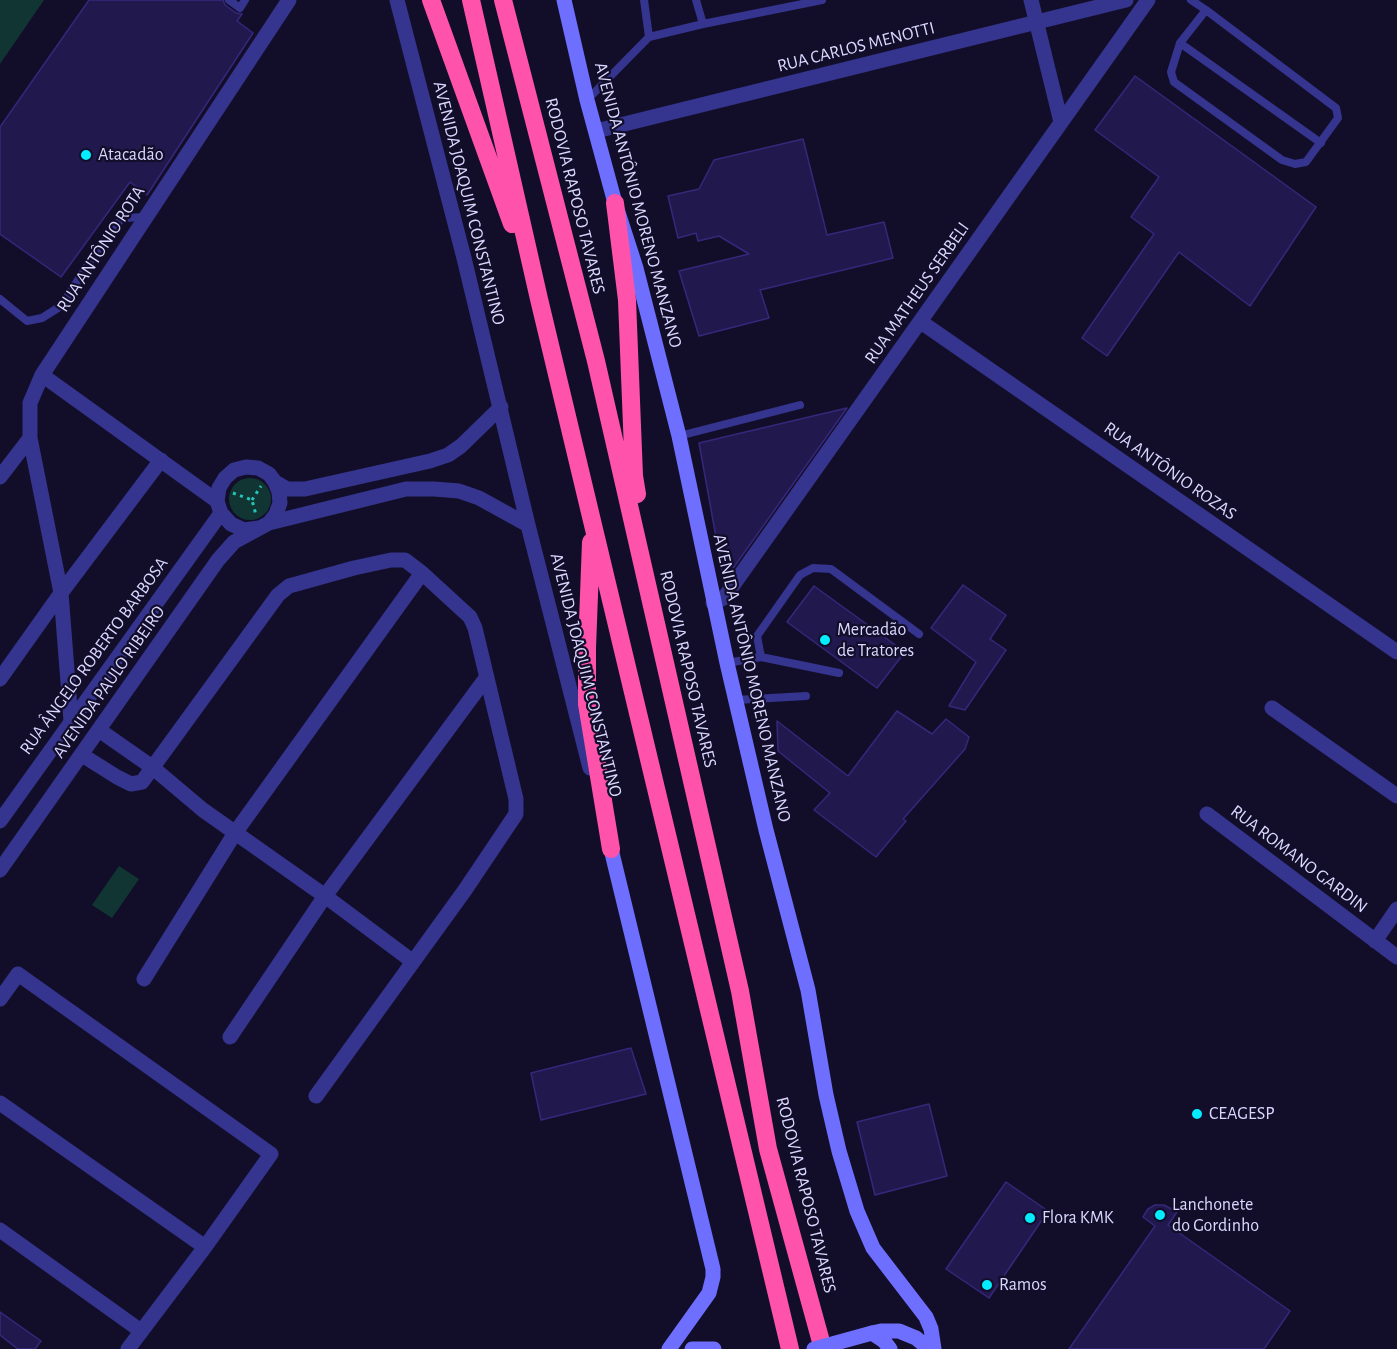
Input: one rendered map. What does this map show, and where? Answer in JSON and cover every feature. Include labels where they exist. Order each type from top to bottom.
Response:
[{"type":"highway","points":[[431,0],[539,298]]},
{"type":"highway","points":[[471,0],[591,519],[790,1349]]},
{"type":"highway","name":"RODOVIA RAPOSO TAVARES","points":[[503,0],[596,361],[740,991],[768,1149],[823,1349]]},
{"type":"highway","points":[[615,203],[627,300],[634,476],[668,676]]},
{"type":"highway","points":[[591,519],[587,704],[611,849]]},
{"type":"main road","name":"AVENIDA ANTÔNIO MORENO MANZANO","points":[[564,0],[587,100],[615,203],[636,268],[679,436],[713,603],[766,830],[808,990],[826,1095],[842,1161],[857,1211],[873,1248],[926,1317],[931,1329],[931,1349]]},
{"type":"main road","name":"AVENIDA JOAQUIM CONSTANTINO","points":[[611,849],[713,1269],[709,1293],[669,1349]]},
{"type":"main road","name":"AVENIDA ANTÔNIO MORENO MANZANO","points":[[814,1349],[890,1330],[908,1334],[931,1349]]},
{"type":"main road","points":[[872,1333],[890,1349]]},
{"type":"main road","points":[[693,1349],[714,1349]]},
{"type":"street","name":"RUA ANTÔNIO ROTA","points":[[30,438],[30,403],[42,375],[289,0]]},
{"type":"street","name":"AVENIDA JOAQUIM CONSTANTINO","points":[[397,0],[611,849]]},
{"type":"street","points":[[1031,0],[1061,122]]},
{"type":"street","name":"RUA CARLOS MENOTTI","points":[[596,131],[1126,0]]},
{"type":"street","name":"RUA MATHEUS SERBELI","points":[[713,603],[724,598],[1148,0]]},
{"type":"street","name":"RUA ANTÔNIO ROZAS","points":[[921,322],[1397,652]]},
{"type":"street","points":[[42,375],[219,501],[231,524],[244,530],[264,525],[276,514],[280,503],[275,482]]},
{"type":"street","points":[[275,482],[287,489],[305,489],[430,461],[448,455],[461,446],[501,407]]},
{"type":"street","points":[[0,477],[30,438]]},
{"type":"street","points":[[30,438],[61,593],[71,721]]},
{"type":"street","points":[[0,679],[161,460]]},
{"type":"street","name":"RUA ÂNGELO ROBERTO BARBOSA","points":[[0,821],[71,721],[219,501],[225,478],[234,470],[246,467],[258,468],[269,474],[275,482]]},
{"type":"street","name":"AVENIDA PAULO RIBEIRO","points":[[0,870],[218,560],[234,542],[264,525],[406,489],[459,492],[479,498],[528,525]]},
{"type":"street","points":[[82,754],[131,784],[142,782],[284,589],[354,568],[398,559],[405,560],[470,617],[475,628],[516,799],[516,814],[353,1047],[316,1096]]},
{"type":"street","points":[[144,980],[235,833],[422,573]]},
{"type":"street","points":[[230,1037],[325,896],[486,678]]},
{"type":"street","points":[[1272,708],[1397,796]]},
{"type":"street","points":[[99,730],[152,767],[203,810],[412,961]]},
{"type":"street","name":"RUA ROMANO GARDIN","points":[[1207,814],[1397,957]]},
{"type":"street","points":[[1375,942],[1397,909]]},
{"type":"street","points":[[0,999],[18,974],[271,1154],[128,1349]]},
{"type":"street","points":[[0,1103],[205,1247]]},
{"type":"street","points":[[0,1230],[141,1331]]},
{"type":"lane","points":[[229,0],[240,8],[245,0]]},
{"type":"lane","points":[[644,0],[649,38]]},
{"type":"lane","points":[[696,0],[703,24]]},
{"type":"lane","points":[[587,100],[649,38],[703,24],[822,0]]},
{"type":"lane","points":[[1191,0],[1206,10],[1336,108],[1338,118],[1306,162],[1295,164],[1282,160],[1174,82],[1172,72],[1180,43],[1206,10]]},
{"type":"lane","points":[[1180,43],[1320,143]]},
{"type":"lane","points":[[0,299],[27,321],[42,318],[61,306],[99,248],[122,218],[146,217]]},
{"type":"lane","points":[[679,436],[800,405]]},
{"type":"lane","points":[[761,657],[758,636],[800,575],[813,568],[831,569],[919,634]]},
{"type":"lane","points":[[727,663],[761,657],[839,673]]},
{"type":"lane","points":[[736,700],[806,696]]},
{"type":"path","points":[[219,501],[252,500],[264,525]]},
{"type":"green space","points":[[0,0],[44,0],[0,64]]},
{"type":"green space","points":[[250,478],[265,484],[271,499],[265,514],[250,520],[235,514],[229,499],[235,484]]},
{"type":"green space","points":[[119,866],[139,879],[112,918],[92,905]]},
{"type":"building","name":"Atacadão","points":[[89,0],[223,0],[225,5],[236,13],[242,14],[237,21],[253,33],[147,195],[130,182],[61,277],[0,234],[0,127]]},
{"type":"building","points":[[1135,76],[1316,207],[1250,306],[1179,252],[1107,356],[1082,338],[1154,234],[1131,217],[1159,177],[1095,130]]},
{"type":"building","points":[[803,139],[827,235],[884,222],[893,258],[760,290],[769,318],[699,336],[679,271],[749,254],[719,236],[698,241],[696,233],[678,238],[668,196],[699,189],[714,160]]},
{"type":"building","points":[[847,408],[724,581],[699,443]]},
{"type":"building","points":[[963,585],[1006,615],[990,639],[1006,650],[965,710],[949,706],[976,662],[931,628]]},
{"type":"building","points":[[814,586],[905,652],[877,688],[787,622]]},
{"type":"building","points":[[897,711],[932,734],[946,719],[969,737],[965,749],[903,819],[906,821],[876,857],[814,810],[830,793],[778,751],[777,721],[848,776]]},
{"type":"building","points":[[631,1048],[646,1094],[541,1120],[531,1073]]},
{"type":"building","points":[[929,1104],[947,1176],[875,1195],[857,1122]]},
{"type":"building","points":[[1006,1182],[1048,1211],[989,1298],[946,1269]]},
{"type":"building","points":[[1155,1205],[1164,1205],[1177,1212],[1168,1225],[1290,1311],[1264,1349],[1069,1349],[1155,1226],[1143,1217],[1148,1209]]},
{"type":"building","points":[[0,1312],[41,1341],[35,1349],[18,1349],[0,1335]]},
{"type":"place","name":"Atacadão","points":[[86,155]]},
{"type":"place","name":"Mercadão de Tratores","points":[[825,640]]},
{"type":"place","name":"CEAGESP","points":[[1197,1114]]},
{"type":"place","name":"Lanchonete do Gordinho","points":[[1160,1215]]},
{"type":"place","name":"Flora KMK","points":[[1030,1218]]},
{"type":"place","name":"Ramos","points":[[987,1285]]}]
